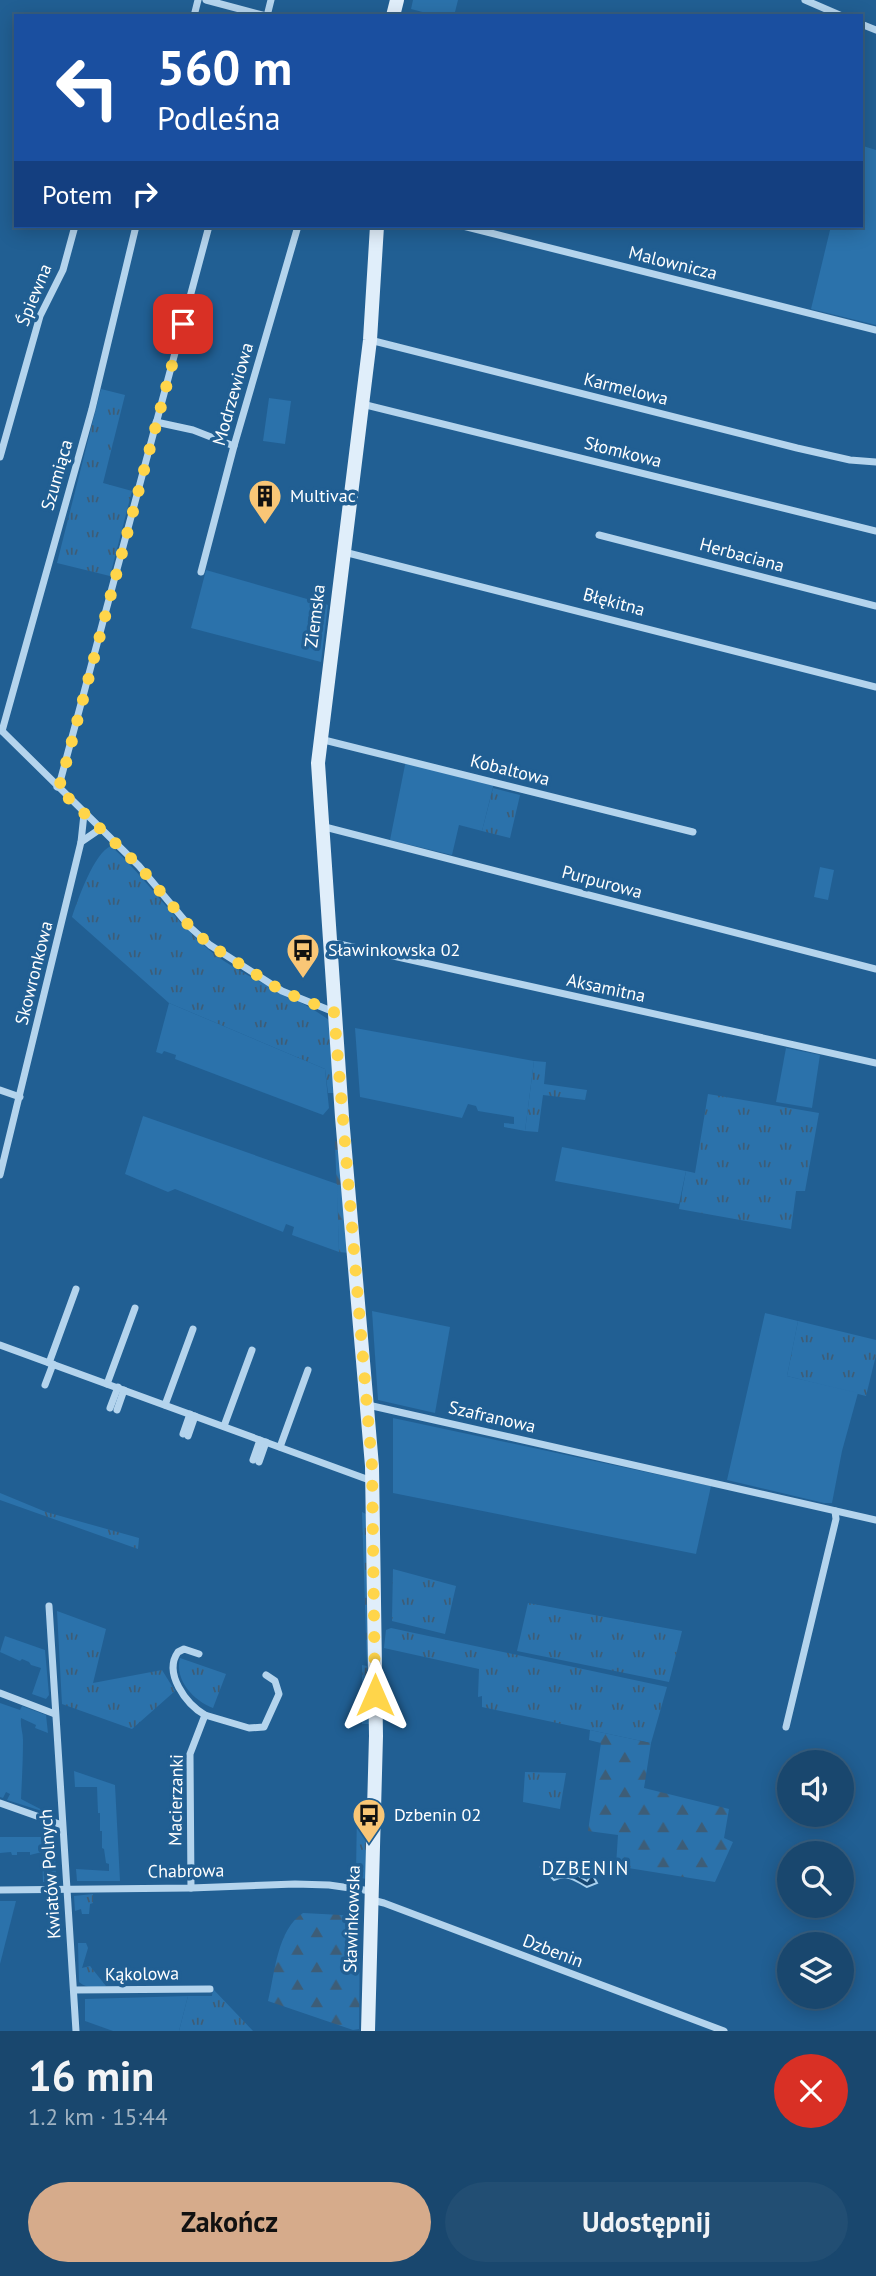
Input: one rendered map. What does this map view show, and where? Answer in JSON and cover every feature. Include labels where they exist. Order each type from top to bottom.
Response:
[{"type":"street","points":[[206,0],[259,14]]},
{"type":"street","points":[[805,0],[837,14]]},
{"type":"street","name":"Śpiewna","points":[[0,457],[40,316],[63,270],[74,228]]},
{"type":"street","name":"Szumiąca","points":[[1,730],[92,409],[136,228]]},
{"type":"street","points":[[57,787],[61,782],[85,695],[208,228]]},
{"type":"street","name":"Modrzewiowa","points":[[201,572],[234,446],[297,228]]},
{"type":"street","name":"Ziemska","points":[[334,1012],[318,788],[319,738],[370,340],[377,228]]},
{"type":"street","name":"Malownicza","points":[[471,228],[876,330]]},
{"type":"street","name":"Karmelowa","points":[[370,340],[797,448],[850,460],[876,462]]},
{"type":"street","name":"Słomkowa","points":[[362,404],[876,531]]},
{"type":"street","points":[[156,422],[192,430],[234,446]]},
{"type":"street","name":"Herbaciana","points":[[599,535],[876,606]]},
{"type":"street","name":"Błękitna","points":[[343,551],[876,687]]},
{"type":"street","points":[[1,730],[139,866],[191,928],[210,945],[282,991],[334,1012]]},
{"type":"street","name":"Kobaltowa","points":[[319,738],[693,832]]},
{"type":"street","name":"Skowronkowa","points":[[0,1175],[81,842],[84,814]]},
{"type":"street","name":"Purpurowa","points":[[321,825],[876,968]]},
{"type":"street","points":[[81,842],[100,829]]},
{"type":"street","name":"Aksamitna","points":[[330,942],[876,1063]]},
{"type":"street","name":"Sławinkowska","points":[[334,1012],[373,1481],[376,1746],[368,2031]]},
{"type":"street","points":[[0,1090],[20,1097]]},
{"type":"street","points":[[46,1385],[76,1289]]},
{"type":"street","points":[[107,1384],[135,1308]]},
{"type":"street","points":[[165,1405],[193,1329]]},
{"type":"street","points":[[0,1345],[373,1481]]},
{"type":"street","points":[[224,1426],[252,1350]]},
{"type":"street","points":[[280,1447],[309,1370]]},
{"type":"street","points":[[113,1409],[121,1389]]},
{"type":"street","name":"Szafranowa","points":[[368,1405],[876,1520]]},
{"type":"street","points":[[185,1435],[192,1415]]},
{"type":"street","points":[[256,1461],[263,1441]]},
{"type":"street","points":[[786,1727],[835,1511]]},
{"type":"street","name":"Kwiatów Polnych","points":[[49,1606],[76,2031]]},
{"type":"street","points":[[199,1654],[184,1649],[178,1652],[172,1666],[175,1679],[205,1715],[250,1728],[264,1727],[279,1695],[275,1681],[266,1675]]},
{"type":"street","points":[[0,1693],[55,1714]]},
{"type":"street","name":"Macierzanki","points":[[191,1888],[190,1754],[205,1715]]},
{"type":"street","points":[[0,1804],[62,1825]]},
{"type":"street","name":"Chabrowa","points":[[0,1890],[307,1884],[372,1896]]},
{"type":"street","name":"Dzbenin","points":[[372,1896],[384,1903],[724,2031]]},
{"type":"street","name":"Kąkolowa","points":[[74,1990],[210,1989]]},
{"type":"green space","points":[[413,0],[458,0],[454,14],[430,14],[411,9]]},
{"type":"green space","points":[[863,146],[876,150],[876,325],[811,309],[831,228],[863,228]]},
{"type":"green space","points":[[101,389],[125,395],[103,483],[132,491],[110,576],[57,563]]},
{"type":"green space","points":[[269,398],[291,401],[285,444],[263,441]]},
{"type":"green space","points":[[206,570],[328,605],[321,662],[191,628]]},
{"type":"green space","points":[[406,760],[494,783],[482,831],[459,825],[452,855],[390,840]]},
{"type":"green space","points":[[493,788],[520,795],[510,838],[482,831]]},
{"type":"green space","points":[[111,846],[208,949],[237,969],[329,1020],[335,1093],[328,1093],[325,1069],[169,1003],[72,917],[93,867]]},
{"type":"green space","points":[[820,867],[834,870],[828,900],[814,897]]},
{"type":"green space","points":[[169,1003],[325,1069],[329,1108],[323,1115],[175,1059],[176,1055],[164,1051],[162,1054],[156,1052]]},
{"type":"green space","points":[[355,1028],[534,1061],[525,1131],[504,1127],[504,1123],[514,1124],[514,1117],[478,1111],[476,1106],[468,1104],[462,1118],[360,1097]]},
{"type":"green space","points":[[786,1048],[820,1055],[812,1108],[776,1102]]},
{"type":"green space","points":[[534,1061],[546,1062],[544,1084],[587,1090],[585,1100],[543,1095],[538,1132],[525,1131]]},
{"type":"green space","points":[[708,1094],[819,1113],[805,1191],[796,1191],[791,1229],[679,1209],[686,1171],[695,1173]]},
{"type":"green space","points":[[143,1116],[337,1184],[339,1252],[292,1235],[294,1227],[286,1224],[283,1232],[175,1189],[168,1192],[125,1174]]},
{"type":"green space","points":[[335,1141],[342,1142],[350,1253],[339,1252]]},
{"type":"green space","points":[[562,1147],[686,1171],[679,1204],[555,1181]]},
{"type":"green space","points":[[372,1311],[450,1327],[435,1413],[378,1400]]},
{"type":"green space","points":[[765,1313],[798,1321],[787,1376],[858,1393],[842,1451],[832,1503],[727,1480]]},
{"type":"green space","points":[[798,1321],[876,1340],[876,1355],[866,1396],[787,1376]]},
{"type":"green space","points":[[393,1418],[711,1486],[696,1554],[393,1493]]},
{"type":"green space","points":[[0,1493],[46,1512],[139,1538],[138,1549],[0,1500]]},
{"type":"green space","points":[[362,1512],[368,1515],[372,1724],[362,1724],[362,1665],[367,1666]]},
{"type":"green space","points":[[393,1569],[456,1586],[445,1634],[392,1621]]},
{"type":"green space","points":[[528,1603],[682,1631],[669,1682],[517,1651]]},
{"type":"green space","points":[[57,1611],[106,1629],[93,1683],[162,1670],[175,1691],[132,1729],[62,1704]]},
{"type":"green space","points":[[391,1628],[667,1687],[651,1743],[482,1707],[482,1696],[478,1697],[479,1669],[384,1648],[386,1630]]},
{"type":"green space","points":[[5,1636],[45,1650],[49,1695],[46,1699],[32,1694],[41,1668],[0,1652]]},
{"type":"green space","points":[[180,1658],[226,1674],[213,1708],[187,1689],[180,1674]]},
{"type":"green space","points":[[0,1703],[20,1710],[22,1706],[46,1715],[48,1733],[21,1718],[21,1799],[48,1813],[7,1800],[10,1794],[6,1792],[3,1798],[0,1797]]},
{"type":"green space","points":[[590,1730],[651,1743],[644,1788],[729,1809],[724,1838],[733,1842],[715,1882],[616,1866],[618,1835],[588,1831],[601,1743],[589,1740]]},
{"type":"green space","points":[[74,1771],[115,1785],[120,1881],[77,1881],[76,1869],[109,1871],[109,1864],[106,1863],[102,1848],[97,1787],[75,1787]]},
{"type":"green space","points":[[525,1772],[566,1773],[560,1809],[523,1802]]},
{"type":"green space","points":[[357,1810],[371,1815],[371,1880],[356,1877]]},
{"type":"green space","points":[[0,1837],[54,1837],[56,1875],[50,1882],[43,1882],[42,1852],[30,1855],[30,1852],[17,1852],[17,1855],[12,1855],[11,1852],[0,1853]]},
{"type":"green space","points":[[93,1894],[89,1914],[82,1914],[81,1909],[75,1911],[74,1896]]},
{"type":"green space","points":[[0,1901],[16,1901],[0,1964]]},
{"type":"green space","points":[[303,1913],[360,1916],[359,2029],[353,2030],[268,2001],[282,1941],[294,1921]]},
{"type":"green space","points":[[78,1943],[86,1943],[88,1948],[82,1968],[90,1966],[106,1986],[88,1987],[79,1982]]},
{"type":"green space","points":[[213,1989],[253,2031],[179,2031],[188,1996],[212,1996]]},
{"type":"green space","points":[[188,1996],[179,2031],[113,2031],[85,2021],[85,1999]]},
{"type":"shaded area","points":[[546,1862],[556,1863],[563,1872],[577,1875],[587,1881],[592,1874],[597,1883],[587,1887],[568,1878],[554,1880],[541,1867]]},
{"type":"place","name":"Multivac","points":[[265,526]]},
{"type":"place","name":"Sławinkowska 02","points":[[303,980]]},
{"type":"place","name":"Dzbenin 02","points":[[369,1845]]},
{"type":"district","name":"DZBENIN","points":[[586,1868]]},
{"type":"route","points":[[183,324],[85,695],[61,782],[57,787],[139,866],[191,928],[210,945],[282,991],[334,1012],[372,1466],[375,1695]]}]
